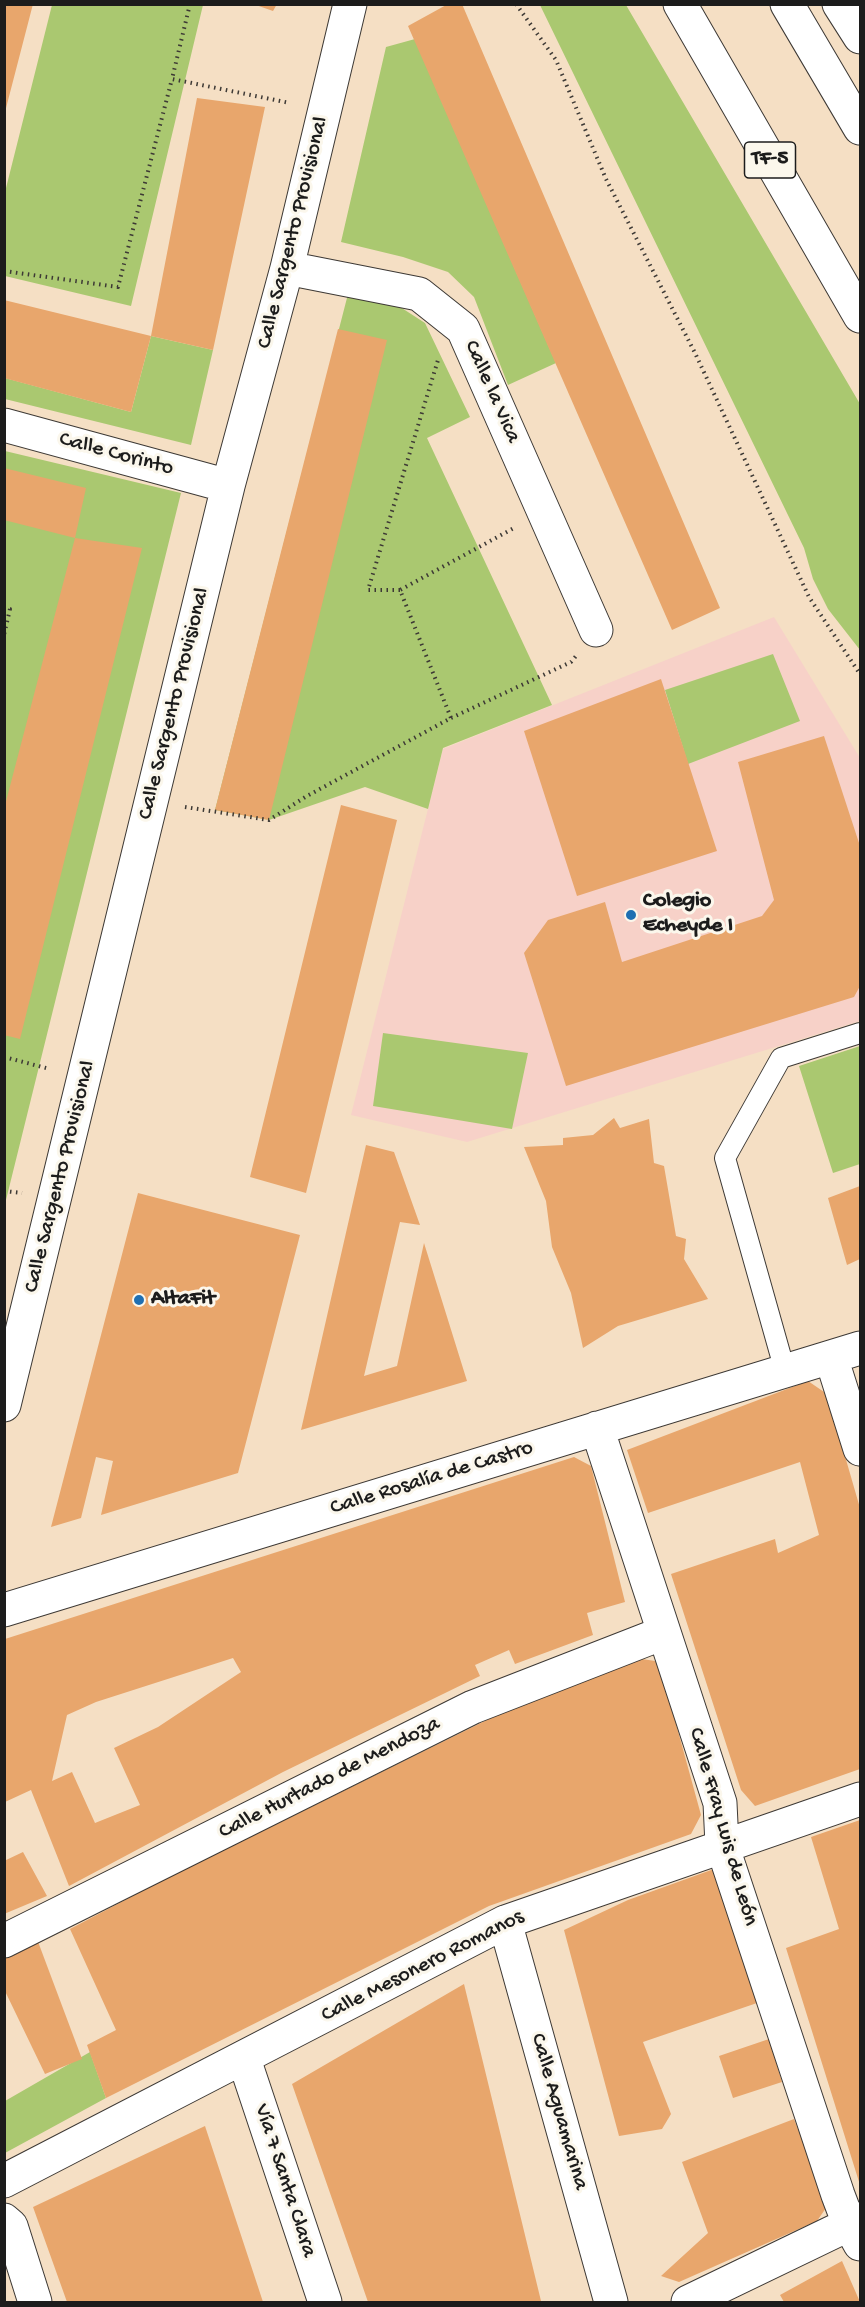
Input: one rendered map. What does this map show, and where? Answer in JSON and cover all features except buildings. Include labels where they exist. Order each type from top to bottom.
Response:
[{"type":"main road","name":"Calle Sargento Provisional","points":[[4,1405],[17,1302],[85,1078],[228,486],[287,268],[350,4]]},
{"type":"main road","name":"TF-5","points":[[680,4],[861,316]]},
{"type":"main road","points":[[787,4],[861,128]]},
{"type":"main road","points":[[839,4],[861,37]]},
{"type":"main road","name":"Calle la Vica","points":[[287,268],[419,294],[463,329],[596,630]]},
{"type":"main road","name":"Calle Corinto","points":[[4,425],[228,486]]},
{"type":"main road","points":[[846,1352],[861,1449]]},
{"type":"main road","name":"Calle Rosalía de Castro","points":[[4,1610],[846,1352]]},
{"type":"main road","name":"Calle Fray Luis de León","points":[[597,1428],[720,1803],[722,1845],[857,2229]]},
{"type":"main road","name":"Calle Hurtado de Mendoza","points":[[4,1941],[472,1707],[663,1633]]},
{"type":"main road","name":"Calle Mesonero Romanos","points":[[4,2181],[244,2059],[505,1922],[722,1845],[861,1799]]},
{"type":"main road","name":"Calle Aguamarina","points":[[505,1922],[611,2302]]},
{"type":"main road","name":"Vía 7 Santa Clara","points":[[244,2059],[325,2302]]},
{"type":"main road","points":[[4,2220],[10,2226],[36,2302]]},
{"type":"main road","points":[[688,2302],[857,2229]]},
{"type":"lane","points":[[785,1371],[766,1296],[725,1158],[781,1058],[861,1033]]},
{"type":"path","points":[[4,271],[118,287],[190,4]]},
{"type":"path","points":[[516,4],[556,60],[606,179],[695,353],[809,597],[861,674]]},
{"type":"path","points":[[172,80],[325,110]]},
{"type":"path","points":[[450,319],[368,590],[400,590],[544,512]]},
{"type":"path","points":[[400,590],[451,718]]},
{"type":"path","points":[[4,608],[10,609],[4,635]]},
{"type":"path","points":[[152,801],[269,820],[307,796],[451,718],[571,662],[596,630]]},
{"type":"path","points":[[4,1057],[85,1078]]},
{"type":"shaded area","name":"Colegio Echeyde I","points":[[774,617],[860,758],[860,1021],[467,1142],[351,1115],[443,749]]},
{"type":"green space","points":[[52,5],[203,5],[131,306],[5,276],[5,192]]},
{"type":"green space","points":[[540,5],[626,5],[860,404],[860,650],[828,609],[813,579],[804,548]]},
{"type":"green space","points":[[415,39],[556,363],[508,385],[474,297],[448,272],[403,257],[341,242],[386,47]]},
{"type":"green space","points":[[348,294],[394,303],[425,323],[470,417],[427,438],[552,705],[443,748],[428,809],[365,787],[269,820],[215,810]]},
{"type":"green space","points":[[151,336],[213,350],[191,445],[5,399],[5,378],[131,412]]},
{"type":"green space","points":[[5,451],[181,493],[5,1204]]},
{"type":"green space","points":[[773,654],[800,721],[688,764],[665,690]]},
{"type":"green space","points":[[383,1033],[528,1053],[512,1129],[373,1106]]},
{"type":"green space","points":[[860,1046],[860,1164],[833,1173],[799,1066]]},
{"type":"green space","points":[[90,2052],[106,2098],[5,2153],[5,2101]]},
{"type":"place","name":"Colegio Echeyde I","points":[[631,915]]},
{"type":"place","name":"AltaFit","points":[[139,1300]]}]
